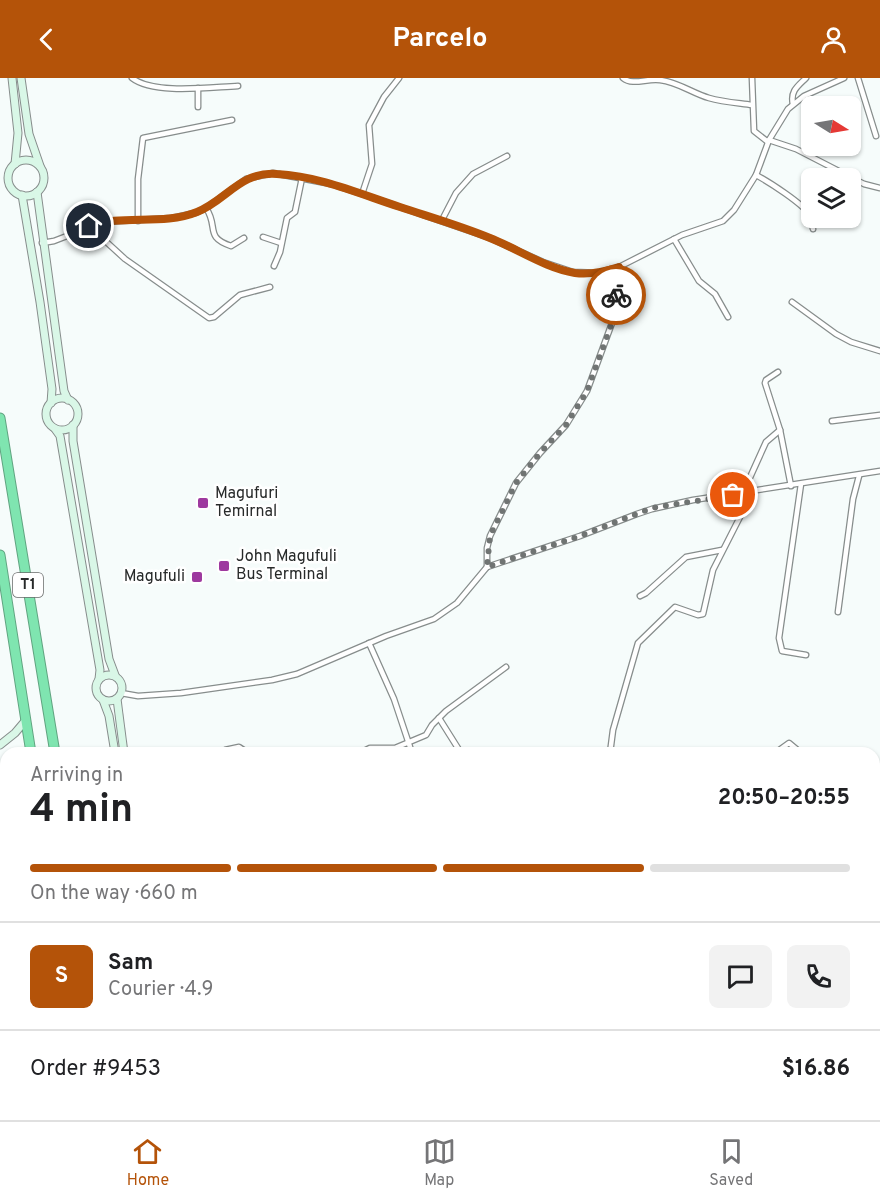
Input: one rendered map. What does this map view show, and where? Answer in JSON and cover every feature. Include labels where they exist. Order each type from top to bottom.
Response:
[{"type":"highway","name":"T1","points":[[0,418],[54,747]]},
{"type":"highway","name":"T1","points":[[0,555],[31,747]]},
{"type":"street","points":[[12,78],[18,133],[15,164]]},
{"type":"street","points":[[21,78],[29,134],[44,178],[42,186],[30,195],[22,195],[12,189],[9,181],[10,170],[15,164],[26,160],[40,167]]},
{"type":"street","points":[[132,78],[144,85],[198,88],[238,86]]},
{"type":"street","points":[[362,194],[372,164],[369,125],[381,102],[399,78]]},
{"type":"street","points":[[623,78],[632,82],[662,80],[708,98],[752,105]]},
{"type":"street","points":[[752,78],[754,131],[768,141],[811,156],[864,184],[880,188]]},
{"type":"street","points":[[793,104],[792,96],[795,89],[806,78]]},
{"type":"street","points":[[42,243],[54,242],[103,222],[172,218],[195,213],[206,208],[242,181],[253,176],[273,173],[362,194],[442,220],[490,238],[550,265],[573,272],[602,273],[619,267],[674,239],[723,221],[734,210],[756,176],[768,141],[793,104],[804,96],[844,78]]},
{"type":"street","points":[[858,78],[876,136]]},
{"type":"street","points":[[198,88],[198,107]]},
{"type":"street","points":[[138,221],[138,179],[142,138],[232,120]]},
{"type":"street","points":[[442,220],[456,193],[473,174],[507,156]]},
{"type":"street","points":[[756,176],[807,212],[811,217],[813,229]]},
{"type":"street","points":[[274,266],[287,218],[295,212],[297,207],[302,178]]},
{"type":"street","points":[[0,183],[9,181]]},
{"type":"street","points":[[37,192],[42,243],[64,392],[77,412],[73,426],[73,441],[109,659],[115,675],[122,683],[117,709],[123,747]]},
{"type":"street","points":[[22,195],[40,302],[52,389],[51,404]]},
{"type":"street","points":[[206,208],[212,218],[213,235],[219,241],[231,246],[244,238]]},
{"type":"street","points":[[89,226],[125,259],[209,318],[240,295],[270,287]]},
{"type":"street","points":[[263,237],[281,243]]},
{"type":"street","points":[[674,239],[699,281],[713,292],[728,317]]},
{"type":"street","points":[[487,567],[490,536],[516,483],[566,425],[587,391],[612,323],[619,267]]},
{"type":"street","points":[[792,302],[836,334],[851,342],[880,351]]},
{"type":"street","points":[[778,372],[765,383],[780,430],[791,486]]},
{"type":"street","points":[[68,400],[57,399],[47,410],[46,417],[60,436],[100,670],[96,689],[109,716],[114,747]]},
{"type":"street","points":[[832,421],[880,415]]},
{"type":"street","points":[[55,429],[66,429],[73,426]]},
{"type":"street","points":[[611,747],[613,730],[638,643],[675,607],[698,615],[703,614],[710,580],[722,550],[742,513],[744,493],[766,442],[780,430]]},
{"type":"street","points":[[103,700],[110,701],[119,696],[180,693],[272,680],[321,665],[369,643],[442,615],[457,603],[487,567],[580,536],[652,508],[880,471]]},
{"type":"street","points":[[838,612],[853,499],[859,476]]},
{"type":"street","points":[[801,484],[779,638],[782,651],[806,655]]},
{"type":"street","points":[[640,596],[686,556],[722,550]]},
{"type":"street","points":[[369,643],[396,706],[410,747]]},
{"type":"street","points":[[396,747],[426,735],[439,718],[506,667]]},
{"type":"street","points":[[99,679],[108,674],[115,675]]},
{"type":"street","points":[[439,718],[457,747]]},
{"type":"street","points":[[0,745],[26,720]]},
{"type":"way so far","points":[[616,295],[612,323],[587,391],[566,425],[516,483],[490,536],[487,548],[487,567],[580,536],[652,508],[733,495]]},
{"type":"place","name":"Magufuri Temirnal","points":[[203,503]]},
{"type":"place","name":"John Magufuli Bus Terminal","points":[[224,566]]},
{"type":"place","name":"Magufuli","points":[[197,577]]},
{"type":"route","points":[[89,226],[103,222],[172,218],[195,213],[206,208],[246,179],[273,173],[281,174],[331,184],[448,222],[550,265],[573,272],[602,273],[619,267],[616,295]]}]
